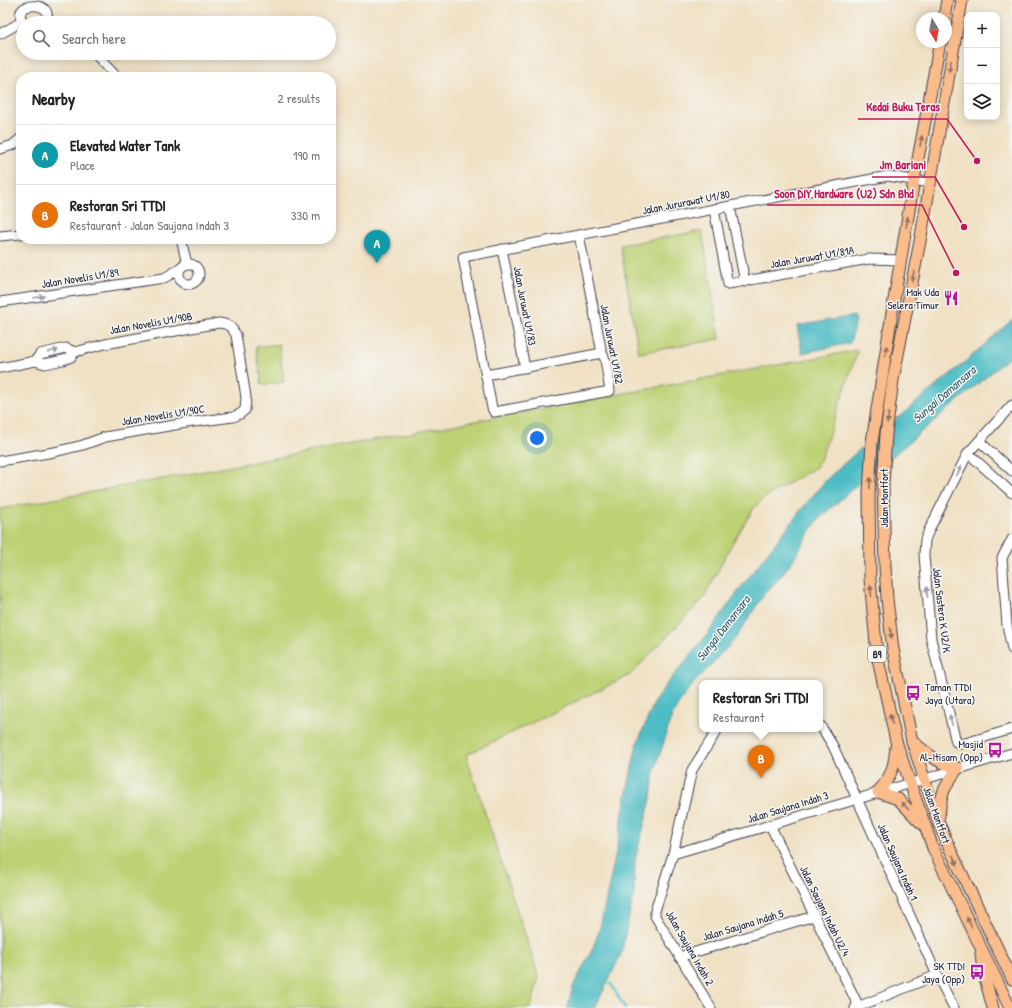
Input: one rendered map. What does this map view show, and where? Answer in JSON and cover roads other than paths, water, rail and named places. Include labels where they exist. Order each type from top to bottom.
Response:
[{"type":"main road","points":[[945,12],[947,0]]},
{"type":"main road","name":"Jalan Montfort","points":[[962,0],[931,183],[893,380],[886,434],[883,510],[887,598],[893,649],[912,741],[939,824],[1012,979]]},
{"type":"main road","name":"Jalan Montfort","points":[[939,48],[914,180],[872,442],[869,492],[870,578],[877,655],[896,741],[925,828],[1010,1008]]},
{"type":"main road","points":[[896,741],[894,764],[890,778],[878,792],[898,799],[925,828]]},
{"type":"main road","points":[[912,741],[942,764],[958,768],[946,784],[940,798],[939,824]]},
{"type":"main road","points":[[979,943],[983,971],[993,1008]]},
{"type":"street","points":[[22,16],[22,11],[26,5],[33,1],[44,3],[46,12],[45,16]]},
{"type":"street","points":[[0,34],[16,26]]},
{"type":"street","points":[[101,60],[112,72]]},
{"type":"street","points":[[0,149],[16,145]]},
{"type":"street","name":"Jalan Jururawat U1/80","points":[[486,375],[463,257],[888,176],[931,183]]},
{"type":"street","points":[[730,206],[745,282]]},
{"type":"street","name":"Jalan Juruwat U1/81A","points":[[714,209],[728,284],[869,259],[901,260]]},
{"type":"street","points":[[0,236],[16,234]]},
{"type":"street","name":"Jalan Juruwat U1/82","points":[[486,375],[494,412],[610,390],[579,234]]},
{"type":"street","points":[[182,244],[184,266],[179,275],[182,281],[188,284],[194,283],[199,278],[200,272],[196,266],[184,266]]},
{"type":"street","name":"Jalan Juruwat U1/83","points":[[502,249],[525,368]]},
{"type":"street","name":"Jalan Novelis U1/89","points":[[164,278],[184,266]]},
{"type":"street","name":"Jalan Novelis U1/89","points":[[0,302],[164,278],[182,281]]},
{"type":"street","name":"Jalan Novelis U1/90B","points":[[0,368],[35,361],[45,364],[71,357],[75,352],[105,344],[219,323],[227,324],[231,327]]},
{"type":"street","name":"Jalan Novelis U1/90C","points":[[0,461],[54,452],[84,445],[105,437],[186,423],[233,417],[240,414],[245,410],[246,397],[236,335],[231,327]]},
{"type":"street","points":[[486,375],[602,353]]},
{"type":"street","points":[[1012,405],[968,453],[1012,492]]},
{"type":"street","points":[[979,441],[1012,471]]},
{"type":"street","name":"Jalan Sastera K U2/K","points":[[968,453],[929,530],[926,540],[924,555],[931,639],[956,742],[962,744],[1012,729]]},
{"type":"street","points":[[1012,539],[1002,558],[1007,625],[1012,648]]},
{"type":"street","name":"Jalan Saujana Indah 1","points":[[823,731],[833,746],[937,975],[954,1008]]},
{"type":"street","points":[[673,854],[692,770],[716,732]]},
{"type":"street","name":"Jalan Saujana Indah 3","points":[[673,854],[1012,753]]},
{"type":"street","name":"Jalan Saujana Indah U2/4","points":[[770,825],[857,1008]]},
{"type":"street","name":"Jalan Saujana Indah 2","points":[[673,854],[655,911],[656,916],[679,957],[711,1008]]},
{"type":"street","name":"Jalan Saujana Indah 5","points":[[679,957],[814,916]]},
{"type":"street","points":[[857,1008],[937,975]]},
{"type":"water","points":[[854,316],[856,320],[850,343],[802,353],[797,326]]},
{"type":"water","name":"Sungai Damansara","points":[[1012,320],[1012,355],[860,482],[820,518],[793,560],[776,582],[765,593],[735,639],[693,684],[681,700],[672,716],[654,773],[651,799],[635,860],[634,893],[621,954],[595,1008],[567,1008],[573,987],[593,948],[600,928],[637,744],[655,701],[666,685],[707,635],[736,594],[800,511],[826,480],[859,450],[965,362]]},
{"type":"waterway","points":[[606,982],[611,984],[625,1008]]},
{"type":"place","name":"Kedai Buku Teras","points":[[977,161]]},
{"type":"place","name":"Jm Bariani","points":[[964,227]]},
{"type":"place","name":"Elevated Water Tank","points":[[377,263]]},
{"type":"place","name":"Soon DIY Hardware (U2) Sdn Bhd","points":[[956,273]]},
{"type":"place","name":"Mak Uda Selera Timur","points":[[951,298]]},
{"type":"place","name":"Taman TTDI Jaya (Utara)","points":[[913,693]]},
{"type":"place","name":"Masjid Al-Itisam (Opp)","points":[[995,750]]},
{"type":"place","name":"Restoran Sri TTDI","points":[[761,778]]},
{"type":"place","name":"SK TTDI Jaya (Opp)","points":[[977,972]]}]
